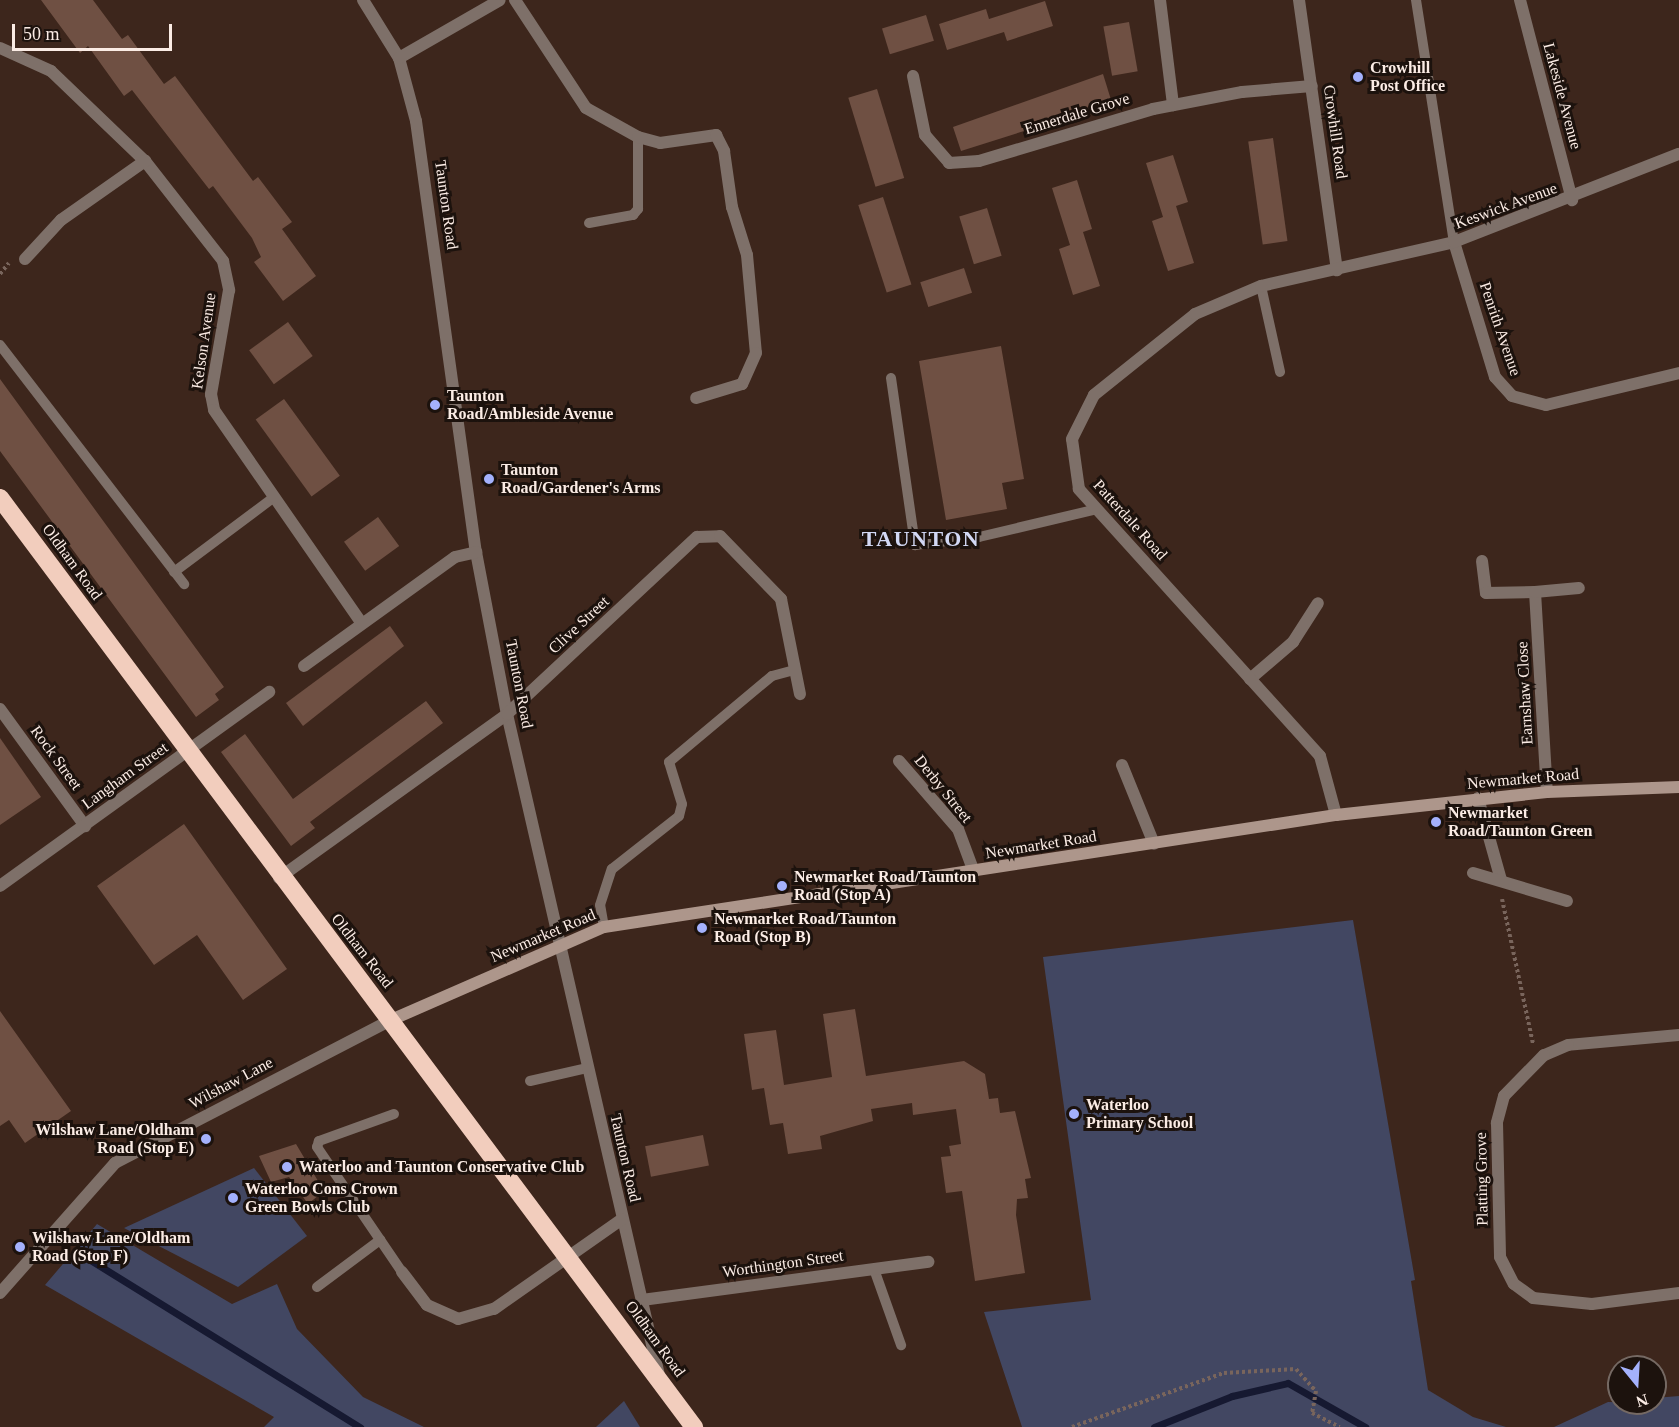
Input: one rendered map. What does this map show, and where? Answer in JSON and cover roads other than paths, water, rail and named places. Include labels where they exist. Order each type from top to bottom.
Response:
[{"type":"highway","name":"Oldham Road","points":[[0,498],[279,878],[391,1020],[569,1254],[694,1427]]},
{"type":"street","name":"Taunton Road","points":[[363,0],[399,58],[422,148],[476,552],[507,714],[659,1376]]},
{"type":"street","points":[[399,58],[500,0]]},
{"type":"street","points":[[515,0],[573,93],[638,138],[660,143],[716,135],[728,166],[732,207],[747,255],[756,353],[742,384],[696,398]]},
{"type":"street","points":[[1160,0],[1173,105]]},
{"type":"street","name":"Crowhill Road","points":[[1299,0],[1337,270]]},
{"type":"street","name":"Lakeside Avenue","points":[[1520,0],[1572,200]]},
{"type":"street","name":"Kelson Avenue","points":[[0,48],[51,71],[145,161],[223,261],[229,290],[211,394],[214,410],[273,498],[361,621]]},
{"type":"street","name":"Ennerdale Grove","points":[[913,76],[925,135],[949,163],[979,161],[1173,105],[1312,87]]},
{"type":"street","name":"Keswick Avenue","points":[[1337,270],[1454,242],[1572,200],[1679,154]]},
{"type":"street","points":[[25,259],[61,220],[145,161]]},
{"type":"street","name":"Penrith Avenue","points":[[1454,242],[1495,377],[1512,396],[1546,405],[1679,373]]},
{"type":"street","name":"Patterdale Road","points":[[1336,814],[1320,756],[1079,489],[1072,439],[1094,395],[1195,314],[1261,286],[1337,270]]},
{"type":"street","name":"Clive Street","points":[[279,878],[507,714],[697,537],[708,534],[720,536],[781,599],[800,694]]},
{"type":"street","points":[[304,666],[361,621],[455,557],[476,552]]},
{"type":"street","points":[[1482,561],[1486,593],[1579,588]]},
{"type":"street","name":"Earnshaw Close","points":[[1535,592],[1547,792]]},
{"type":"street","points":[[1250,679],[1293,642],[1318,603]]},
{"type":"street","name":"Langham Street","points":[[0,886],[269,692]]},
{"type":"street","name":"Rock Street","points":[[0,709],[85,826]]},
{"type":"street","name":"Derby Street","points":[[898,761],[958,829],[974,872]]},
{"type":"street","points":[[1122,765],[1154,844]]},
{"type":"street","name":"Newmarket Road","points":[[391,1020],[604,927],[974,872],[1336,814],[1547,792],[1679,787]]},
{"type":"street","points":[[1478,798],[1501,880]]},
{"type":"street","points":[[1473,873],[1567,901]]},
{"type":"street","name":"Wilshaw Lane","points":[[0,1293],[115,1163],[391,1020]]},
{"type":"street","name":"Platting Grove","points":[[1679,1035],[1568,1045],[1540,1058],[1504,1096],[1497,1123],[1500,1257],[1514,1284],[1533,1298],[1592,1304],[1679,1293]]},
{"type":"street","points":[[402,1272],[427,1305],[458,1319],[494,1309],[569,1254],[622,1219]]},
{"type":"street","name":"Worthington Street","points":[[642,1300],[928,1262]]},
{"type":"lane","points":[[1416,0],[1454,242]]},
{"type":"lane","points":[[589,223],[633,215],[638,208],[638,138]]},
{"type":"lane","points":[[1261,286],[1280,372]]},
{"type":"lane","points":[[0,345],[184,584]]},
{"type":"lane","points":[[891,378],[915,544],[979,537],[1097,509]]},
{"type":"lane","points":[[174,572],[273,498]]},
{"type":"lane","points":[[604,927],[600,905],[612,869],[679,816],[682,804],[669,762],[772,676],[795,670]]},
{"type":"lane","points":[[530,1081],[587,1068]]},
{"type":"lane","points":[[394,1114],[318,1143],[402,1272]]},
{"type":"lane","points":[[317,1287],[380,1240]]},
{"type":"lane","points":[[874,1269],[901,1345]]},
{"type":"waterway","points":[[79,1253],[360,1427]]},
{"type":"waterway","points":[[1154,1427],[1232,1396],[1288,1383],[1365,1427]]},
{"type":"place","name":"Crowhill Post Office","points":[[1358,77]]},
{"type":"place","name":"Taunton Road/Ambleside Avenue","points":[[435,405]]},
{"type":"place","name":"Taunton Road/Gardener's Arms","points":[[489,479]]},
{"type":"place","name":"Newmarket Road/Taunton Green","points":[[1436,822]]},
{"type":"place","name":"Newmarket Road/Taunton Road (Stop A)","points":[[782,886]]},
{"type":"place","name":"Newmarket Road/Taunton Road (Stop B)","points":[[702,928]]},
{"type":"place","name":"Waterloo Primary School","points":[[1074,1114]]},
{"type":"place","name":"Wilshaw Lane/Oldham Road (Stop E)","points":[[206,1139]]},
{"type":"place","name":"Waterloo and Taunton Conservative Club","points":[[287,1167]]},
{"type":"place","name":"Waterloo Cons Crown Green Bowls Club","points":[[233,1198]]},
{"type":"place","name":"Wilshaw Lane/Oldham Road (Stop F)","points":[[20,1247]]},
{"type":"district","name":"TAUNTON","points":[[921,539]]}]
